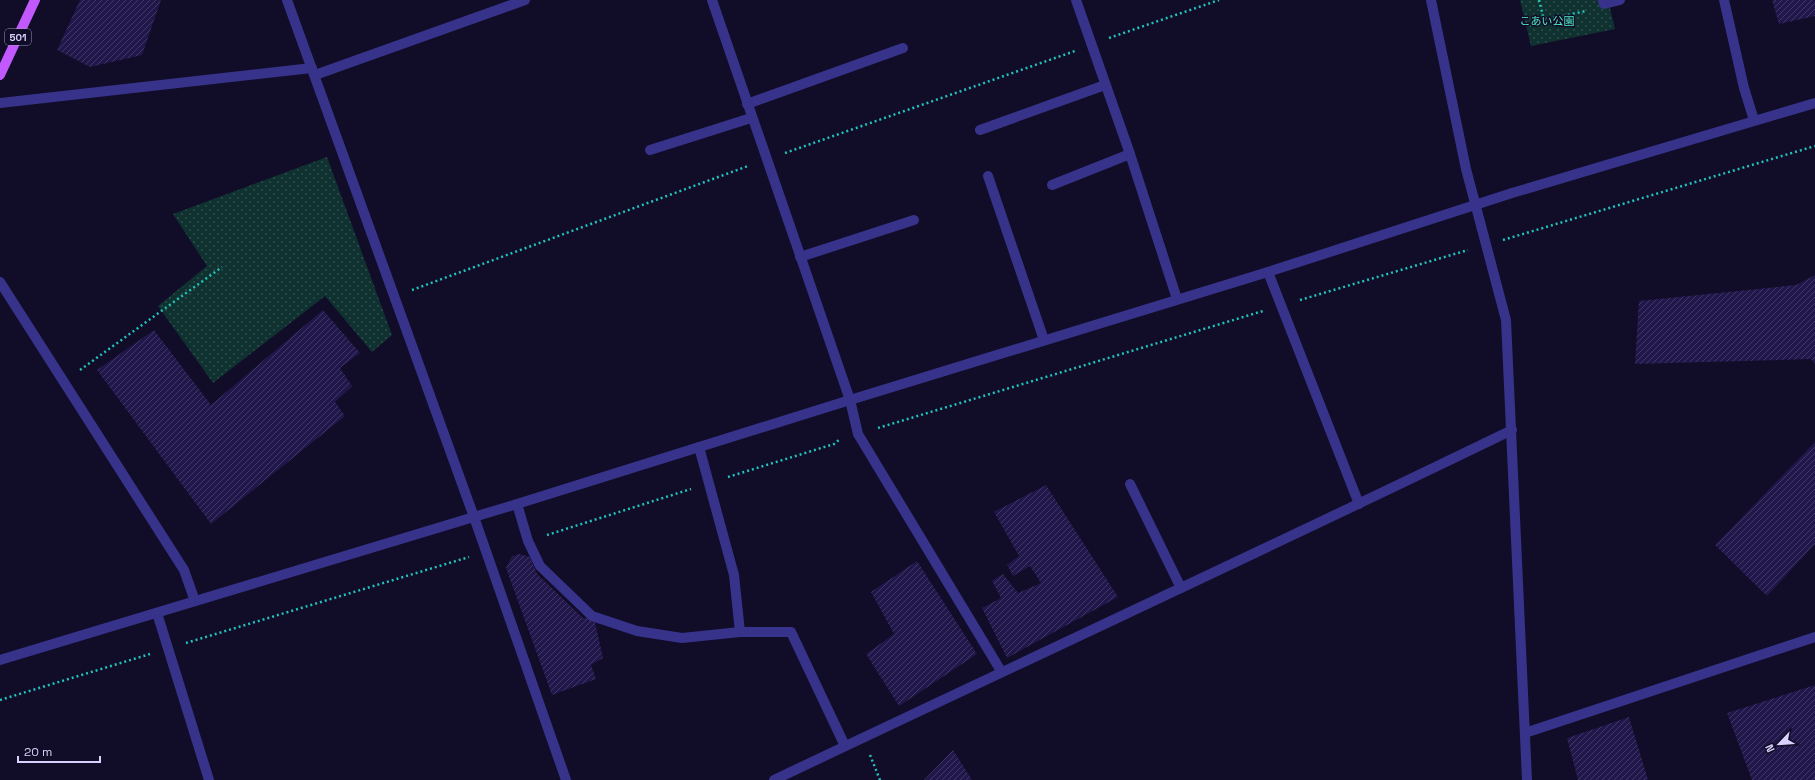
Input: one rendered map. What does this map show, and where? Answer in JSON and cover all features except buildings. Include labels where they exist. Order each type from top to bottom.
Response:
[{"type":"main road","name":"501","points":[[0,74],[35,0]]},
{"type":"street","points":[[287,0],[474,517],[566,780]]},
{"type":"street","points":[[0,103],[313,72],[525,0]]},
{"type":"street","points":[[712,0],[751,118],[767,159],[850,400],[858,434],[1001,671]]},
{"type":"street","points":[[1076,0],[1130,154],[1177,299]]},
{"type":"street","points":[[1430,0],[1456,128],[1506,320],[1527,780]]},
{"type":"street","points":[[1603,0],[1604,4],[1620,0]]},
{"type":"street","points":[[1724,0],[1744,88],[1754,120]]},
{"type":"street","points":[[747,104],[903,48]]},
{"type":"street","points":[[980,130],[1105,85]]},
{"type":"street","points":[[0,660],[517,504],[1268,272],[1475,205],[1754,120],[1815,103]]},
{"type":"street","points":[[650,150],[751,118]]},
{"type":"street","points":[[1052,185],[1130,154]]},
{"type":"street","points":[[988,176],[1044,340]]},
{"type":"street","points":[[800,257],[914,220]]},
{"type":"street","points":[[1268,272],[1360,504]]},
{"type":"street","points":[[0,282],[184,570],[195,601]]},
{"type":"street","points":[[774,780],[1001,671],[1360,504],[1512,430]]},
{"type":"street","points":[[699,447],[734,575],[740,632]]},
{"type":"street","points":[[1130,484],[1181,588]]},
{"type":"street","points":[[517,504],[528,541],[540,566],[592,616],[637,631],[682,638],[740,632],[791,632],[845,746]]},
{"type":"street","points":[[157,613],[209,780]]},
{"type":"street","points":[[1525,733],[1815,637]]},
{"type":"path","points":[[389,284],[404,278],[410,291],[767,159],[1219,0]]},
{"type":"path","points":[[1539,0],[1544,20],[1592,10]]},
{"type":"path","points":[[1496,242],[1815,146]]},
{"type":"path","points":[[1294,301],[1472,248]]},
{"type":"path","points":[[63,382],[222,267]]},
{"type":"path","points":[[877,428],[1270,309]]},
{"type":"path","points":[[528,541],[834,444],[842,438]]},
{"type":"path","points":[[183,644],[461,561],[473,555]]},
{"type":"path","points":[[0,700],[157,652]]},
{"type":"path","points":[[862,738],[880,780]]},
{"type":"green space","name":"こあい公園","points":[[1520,0],[1608,0],[1615,29],[1531,46]]},
{"type":"green space","points":[[327,157],[392,335],[372,352],[325,296],[213,383],[158,306],[207,266],[173,214]]}]
